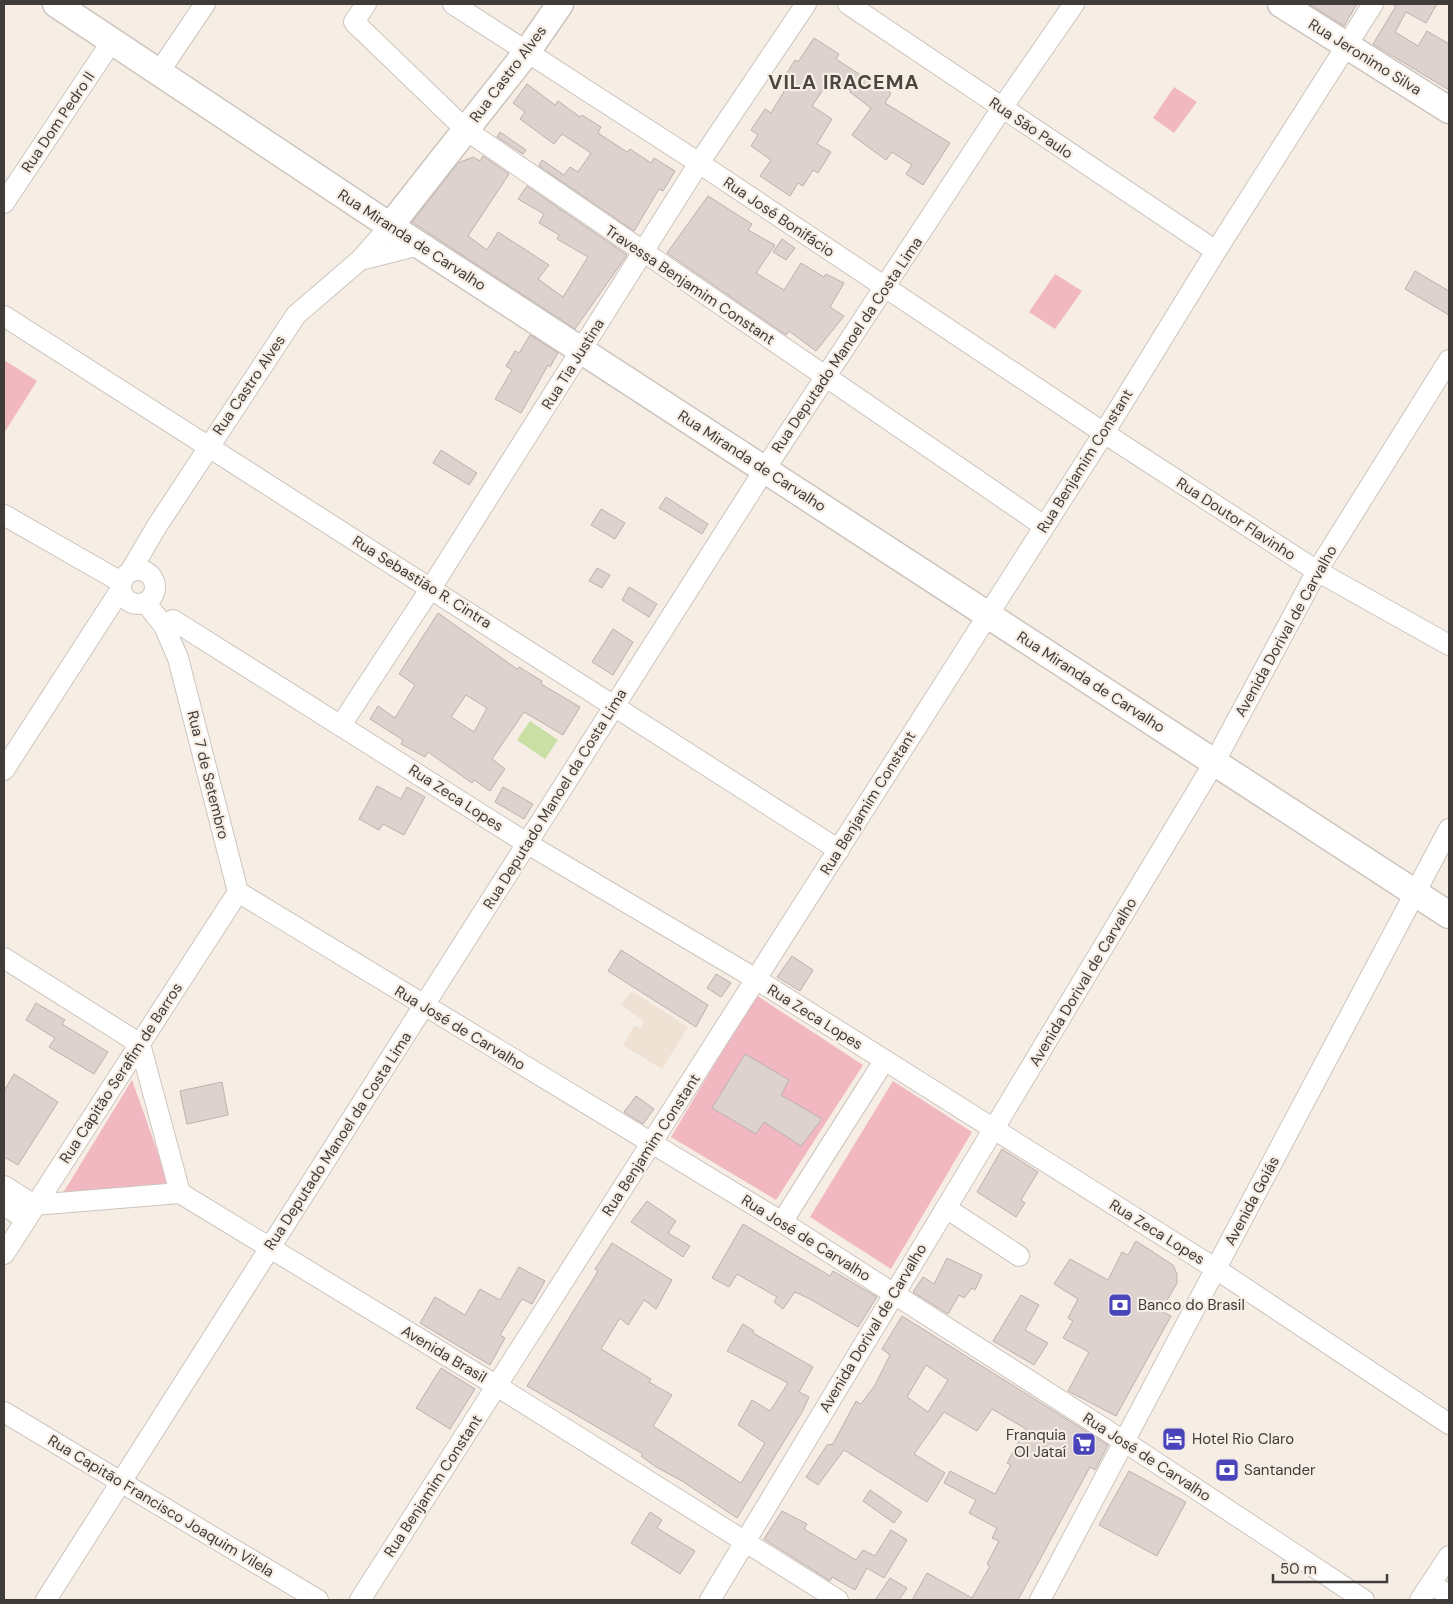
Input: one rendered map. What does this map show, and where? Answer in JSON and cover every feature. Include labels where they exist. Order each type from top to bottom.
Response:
[{"type":"main road","name":"Rua Miranda de Carvalho","points":[[56,4],[419,245],[1449,915]]},
{"type":"main road","name":"Rua Castro Alves","points":[[390,226],[527,52],[560,4]]},
{"type":"main road","name":"Rua Jeronimo Silva","points":[[1281,4],[1449,110]]},
{"type":"street","points":[[159,72],[205,4]]},
{"type":"street","name":"Travessa Benjamim Constant","points":[[366,4],[354,22],[466,130],[1044,526]]},
{"type":"street","name":"Rua José Bonifácio","points":[[453,4],[699,163],[1104,433]]},
{"type":"street","name":"Rua Tia Justina","points":[[342,725],[431,588],[699,163],[806,4]]},
{"type":"street","name":"Rua São Paulo","points":[[848,4],[1216,250]]},
{"type":"street","name":"Rua Deputado Manoel da Costa Lima","points":[[46,1600],[119,1482],[528,844],[614,704],[765,469],[1002,108],[1074,4]]},
{"type":"street","name":"Rua Benjamim Constant","points":[[360,1600],[1104,433],[1216,250],[1373,4]]},
{"type":"street","name":"Rua Dom Pedro II","points":[[4,203],[112,41]]},
{"type":"street","name":"Rua Castro Alves","points":[[4,770],[208,446],[296,315],[360,260],[390,226]]},
{"type":"street","name":"Rua Castro Alves","points":[[360,260],[419,245]]},
{"type":"street","name":"Rua Sebastião R. Cintra","points":[[4,316],[614,704],[839,850]]},
{"type":"street","name":"Avenida Dorival de Carvalho","points":[[710,1600],[893,1293],[994,1130],[1214,763],[1316,571],[1449,360]]},
{"type":"street","name":"Rua Doutor Flavinho","points":[[1104,433],[1316,571],[1449,646]]},
{"type":"street","points":[[4,515],[124,581]]},
{"type":"street","name":"Rua Castro Alves","points":[[151,589],[152,556],[157,526]]},
{"type":"street","points":[[143,571],[151,589],[139,605],[126,601],[124,581],[143,571]]},
{"type":"street","name":"Rua 7 de Setembro","points":[[151,589],[166,603],[173,620],[178,658]]},
{"type":"street","name":"Rua 7 de Setembro","points":[[151,589],[178,658],[238,892]]},
{"type":"street","name":"Rua Zeca Lopes","points":[[173,620],[528,844],[756,979],[1216,1269],[1449,1424]]},
{"type":"street","name":"Avenida Goiás","points":[[1040,1600],[1449,829]]},
{"type":"street","name":"Rua José de Carvalho","points":[[238,892],[424,1007],[782,1222],[1125,1442],[1364,1600]]},
{"type":"street","name":"Rua Capitão Serafim de Barros","points":[[4,1254],[29,1212],[238,892]]},
{"type":"street","points":[[4,958],[140,1044],[180,1193],[29,1212],[4,1206]]},
{"type":"street","points":[[782,1222],[884,1061]]},
{"type":"street","points":[[4,1186],[29,1212]]},
{"type":"street","name":"Avenida Brasil","points":[[180,1193],[497,1386],[744,1543],[838,1600]]},
{"type":"street","points":[[946,1208],[1020,1256]]},
{"type":"street","name":"Rua Capitão Francisco Joaquim Vilela","points":[[4,1412],[318,1600]]},
{"type":"street","points":[[1420,1600],[1449,1556]]},
{"type":"street","points":[[1431,1584],[1449,1595]]},
{"type":"shaded area","points":[[1174,87],[1197,102],[1174,133],[1153,118]]},
{"type":"shaded area","points":[[1055,274],[1082,291],[1055,329],[1029,312]]},
{"type":"shaded area","points":[[4,360],[37,381],[4,433]]},
{"type":"shaded area","points":[[530,721],[558,740],[545,759],[517,740]]},
{"type":"shaded area","points":[[632,991],[688,1027],[662,1069],[623,1045],[635,1025],[640,1028],[644,1021],[621,1005]]},
{"type":"shaded area","points":[[756,995],[863,1065],[776,1200],[671,1137]]},
{"type":"shaded area","points":[[132,1080],[168,1181],[167,1186],[63,1193]]},
{"type":"shaded area","points":[[893,1081],[972,1132],[891,1269],[810,1217]]},
{"type":"building","points":[[1309,4],[1357,4],[1344,26]]},
{"type":"building","points":[[1391,4],[1437,4],[1426,23],[1406,12],[1395,32],[1418,46],[1427,31],[1449,44],[1449,90],[1373,44],[1396,6]]},
{"type":"building","points":[[814,38],[839,54],[836,59],[862,76],[864,73],[891,93],[885,103],[950,143],[923,185],[906,174],[912,165],[892,152],[886,160],[852,135],[871,108],[851,91],[831,78],[812,106],[832,119],[817,144],[831,152],[818,173],[813,170],[803,186],[798,183],[790,196],[760,176],[771,160],[751,146],[758,135],[751,130],[765,109],[771,113],[791,80],[785,76],[795,60],[798,62]]},
{"type":"building","points":[[527,84],[555,105],[558,101],[580,117],[582,115],[601,127],[598,133],[627,152],[630,149],[651,163],[654,158],[675,171],[663,191],[659,189],[634,231],[539,166],[542,160],[564,175],[570,167],[578,172],[591,153],[562,134],[554,144],[520,119],[525,112],[513,103]]},
{"type":"building","points":[[500,132],[526,150],[523,154],[497,137]]},
{"type":"building","points":[[483,156],[509,174],[468,236],[487,250],[498,232],[549,265],[538,279],[563,297],[588,257],[557,239],[559,235],[539,223],[544,214],[518,199],[527,186],[627,255],[575,329],[412,222],[458,163],[473,157],[480,161]]},
{"type":"building","points":[[708,196],[752,224],[748,230],[775,245],[756,273],[784,290],[801,263],[824,277],[826,274],[844,283],[830,307],[844,316],[816,351],[789,331],[786,335],[667,253]]},
{"type":"building","points":[[782,239],[795,248],[786,260],[773,252]]},
{"type":"building","points":[[1415,271],[1449,291],[1449,315],[1405,289]]},
{"type":"building","points":[[530,335],[558,353],[550,367],[548,365],[521,413],[495,399],[512,370],[506,366],[515,351],[519,353]]},
{"type":"building","points":[[441,450],[477,473],[469,485],[433,463]]},
{"type":"building","points":[[666,497],[708,524],[702,534],[659,508]]},
{"type":"building","points":[[601,509],[625,523],[615,539],[591,525]]},
{"type":"building","points":[[597,568],[610,575],[602,588],[589,581]]},
{"type":"building","points":[[629,587],[657,604],[649,617],[622,600]]},
{"type":"building","points":[[438,613],[517,669],[519,667],[542,681],[541,684],[580,707],[563,735],[524,712],[492,759],[505,769],[490,791],[474,780],[472,783],[428,752],[425,757],[401,744],[403,740],[370,719],[378,706],[395,718],[415,685],[399,674]],"holes":[[[466,695],[487,708],[474,732],[451,717]]]},
{"type":"building","points":[[613,629],[633,642],[613,675],[592,662]]},
{"type":"building","points":[[377,786],[401,799],[407,787],[425,797],[404,835],[383,824],[379,830],[359,819]]},
{"type":"building","points":[[503,787],[533,804],[524,819],[495,802]]},
{"type":"building","points":[[621,950],[708,1005],[696,1027],[608,971]]},
{"type":"building","points":[[792,956],[813,970],[800,991],[777,977]]},
{"type":"building","points":[[716,974],[731,983],[721,997],[707,988]]},
{"type":"building","points":[[36,1003],[65,1020],[62,1024],[108,1052],[94,1074],[49,1047],[55,1038],[26,1020]]},
{"type":"building","points":[[745,1054],[789,1080],[781,1095],[822,1119],[801,1146],[764,1122],[756,1134],[712,1108]]},
{"type":"building","points":[[14,1074],[58,1102],[18,1165],[4,1157],[4,1091]]},
{"type":"building","points":[[222,1082],[228,1115],[187,1124],[180,1091]]},
{"type":"building","points":[[636,1096],[654,1109],[643,1124],[624,1112]]},
{"type":"building","points":[[1002,1149],[1038,1172],[1021,1200],[1025,1203],[1016,1217],[977,1192]]},
{"type":"building","points":[[647,1201],[676,1221],[668,1233],[690,1246],[683,1257],[631,1222]]},
{"type":"building","points":[[743,1224],[830,1276],[833,1271],[877,1297],[858,1327],[795,1292],[783,1309],[774,1302],[777,1297],[737,1274],[729,1287],[712,1278]]},
{"type":"building","points":[[1136,1241],[1173,1265],[1177,1274],[1177,1283],[1161,1311],[1171,1316],[1116,1416],[1068,1391],[1089,1352],[1063,1338],[1073,1321],[1068,1318],[1078,1299],[1054,1284],[1070,1259],[1108,1280],[1122,1252],[1128,1255]]},
{"type":"building","points":[[612,1243],[672,1280],[656,1309],[644,1300],[628,1325],[620,1318],[601,1349],[651,1379],[649,1382],[672,1395],[653,1426],[741,1483],[765,1443],[738,1425],[752,1400],[770,1411],[788,1383],[727,1351],[743,1324],[754,1331],[753,1333],[813,1367],[799,1392],[809,1397],[802,1412],[737,1518],[682,1481],[656,1467],[641,1456],[643,1454],[527,1386],[598,1271],[595,1269]]},
{"type":"building","points":[[947,1258],[982,1275],[975,1290],[972,1288],[964,1298],[959,1295],[948,1314],[913,1292],[923,1277],[934,1284]]},
{"type":"building","points":[[519,1267],[545,1281],[532,1304],[522,1299],[500,1335],[505,1338],[490,1365],[420,1323],[435,1297],[465,1315],[480,1289],[500,1300]]},
{"type":"building","points":[[1021,1295],[1039,1305],[1025,1330],[1048,1343],[1034,1365],[993,1341]]},
{"type":"building","points":[[902,1316],[1108,1445],[1095,1470],[1090,1467],[1018,1600],[912,1600],[927,1573],[972,1598],[990,1566],[987,1564],[999,1541],[992,1538],[997,1528],[969,1513],[976,1500],[944,1483],[950,1471],[995,1494],[1011,1465],[1007,1463],[1026,1429],[992,1409],[977,1431],[944,1412],[914,1454],[945,1473],[927,1502],[844,1450],[818,1485],[806,1477],[827,1445],[833,1444],[856,1401],[861,1404],[875,1385],[890,1355],[882,1349]],"holes":[[[926,1365],[948,1380],[928,1412],[907,1397]]]},
{"type":"building","points":[[441,1368],[475,1389],[450,1429],[416,1408]]},
{"type":"building","points":[[1129,1471],[1186,1502],[1157,1556],[1099,1525]]},
{"type":"building","points":[[870,1490],[902,1512],[894,1523],[863,1501]]},
{"type":"building","points":[[782,1511],[807,1524],[804,1529],[856,1560],[863,1550],[875,1556],[891,1530],[907,1540],[884,1578],[867,1568],[855,1590],[832,1577],[830,1581],[764,1539]]},
{"type":"building","points":[[650,1512],[662,1520],[657,1528],[695,1551],[680,1574],[631,1543]]},
{"type":"building","points":[[890,1578],[907,1588],[899,1600],[875,1600]]},
{"type":"place","name":"Banco do Brasil","points":[[1120,1305]]},
{"type":"place","name":"Hotel Rio Claro","points":[[1174,1439]]},
{"type":"place","name":"Franquia OI Jataí","points":[[1084,1444]]},
{"type":"place","name":"Santander","points":[[1227,1470]]},
{"type":"district","name":"VILA IRACEMA","points":[[844,82]]}]
